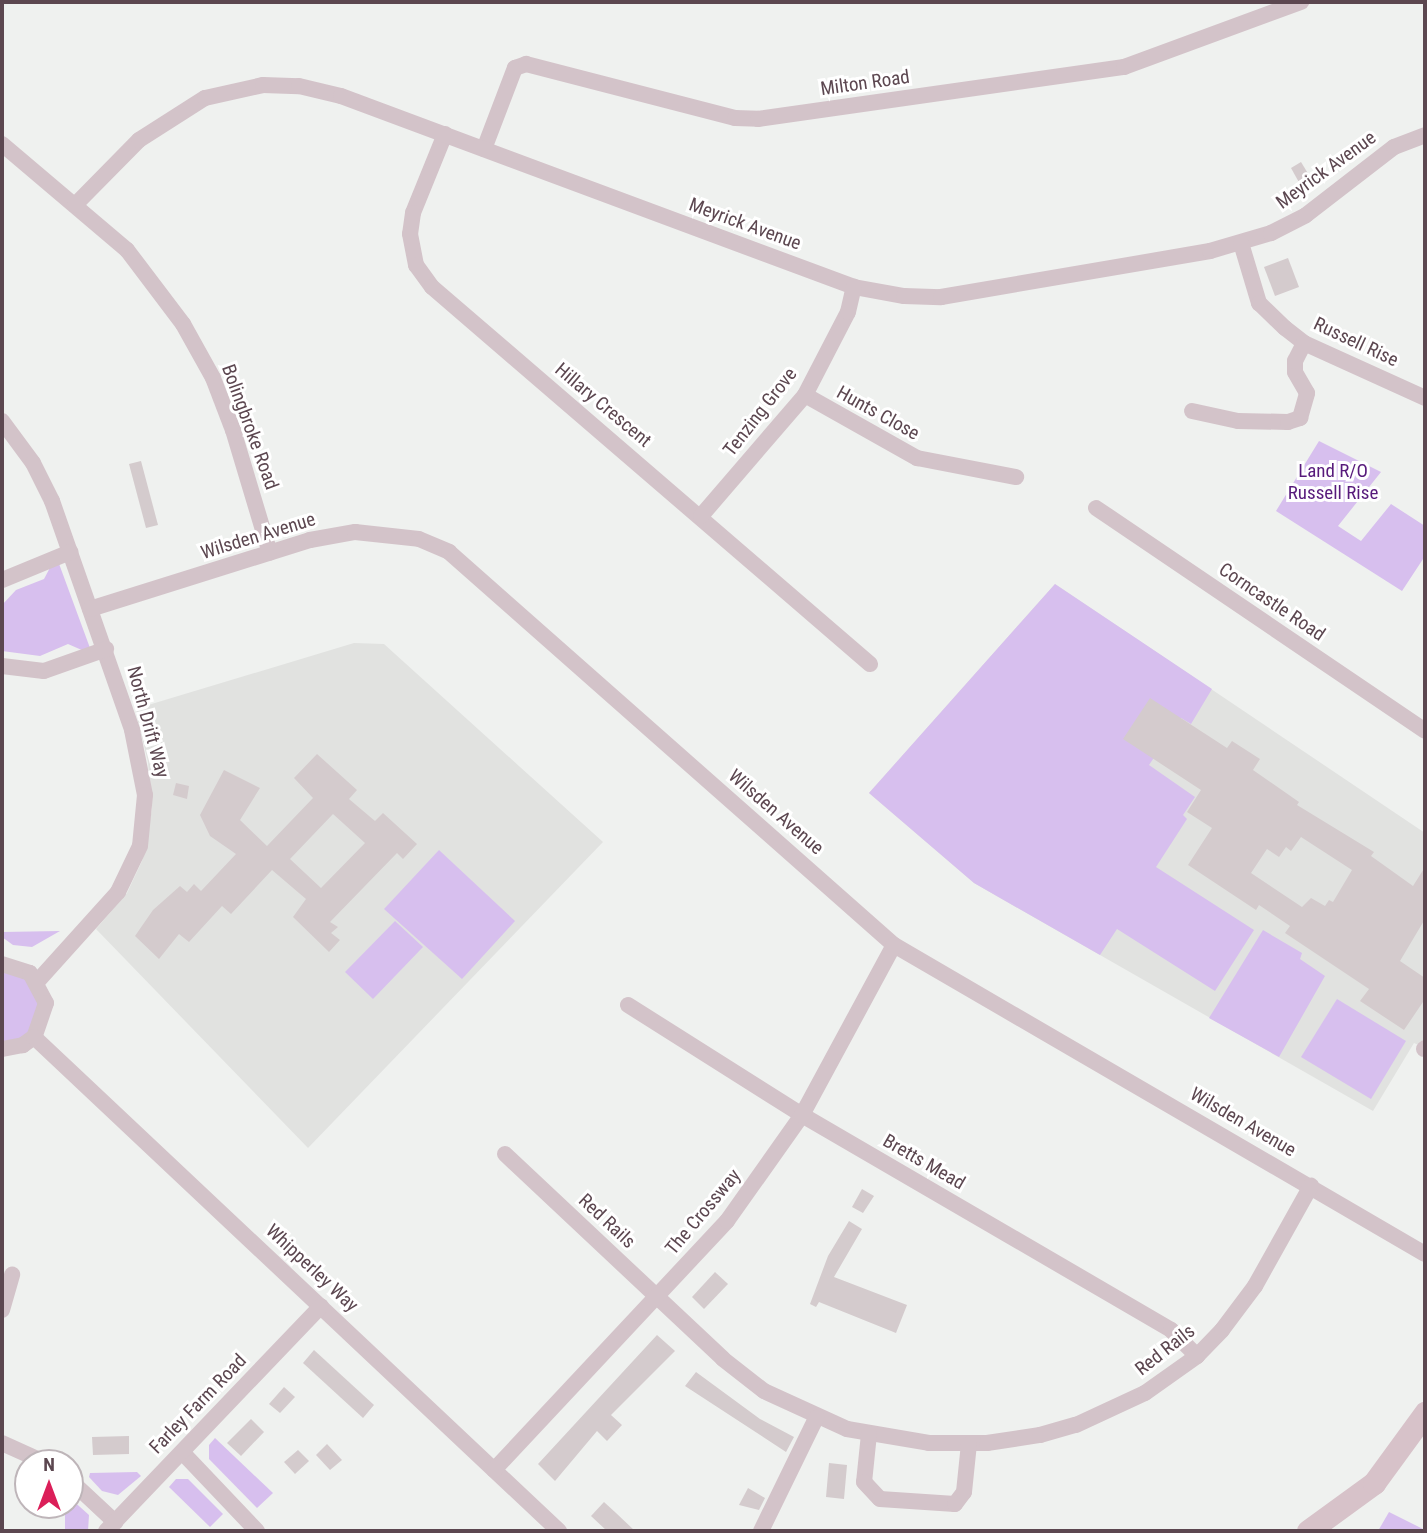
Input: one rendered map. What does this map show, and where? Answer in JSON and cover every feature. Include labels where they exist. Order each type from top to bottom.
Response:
[{"type":"main road","points":[[1308,1531],[1374,1483],[1425,1413]]},
{"type":"street","name":"Milton Road","points":[[484,149],[515,68],[526,64],[734,118],[758,119],[1124,67],[1301,2]]},
{"type":"street","name":"Meyrick Avenue","points":[[75,205],[139,140],[205,98],[232,90],[299,86],[341,96],[854,286],[904,296],[941,296],[1241,243],[1306,215],[1394,147],[1425,135]]},
{"type":"street","name":"Hillary Crescent","points":[[446,134],[413,213],[410,234],[416,265],[432,287],[870,664]]},
{"type":"street","name":"Bolingbroke Road","points":[[2,144],[127,250],[189,335],[213,378],[233,430],[270,553]]},
{"type":"street","name":"Russell Rise","points":[[1241,243],[1259,303],[1304,344],[1422,390]]},
{"type":"street","name":"Tenzing Grove","points":[[701,516],[805,396],[848,312],[854,286]]},
{"type":"street","points":[[1192,411],[1238,421],[1288,422],[1300,418],[1307,393],[1295,372],[1295,360],[1304,344]]},
{"type":"street","name":"Hunts Close","points":[[805,396],[917,458],[1016,477]]},
{"type":"street","name":"North Drift Way","points":[[2,421],[33,463],[70,552],[132,730],[145,795],[139,846],[118,892],[38,981]]},
{"type":"street","name":"Corncastle Road","points":[[1096,508],[1425,731]]},
{"type":"street","name":"Wilsden Avenue","points":[[90,609],[270,553],[355,532],[419,539],[449,552],[894,945],[1425,1254]]},
{"type":"street","points":[[2,580],[70,552]]},
{"type":"street","name":"North Drift Way","points":[[2,666],[44,671],[106,649]]},
{"type":"street","name":"The Crossway","points":[[494,1469],[727,1221],[802,1115],[894,945]]},
{"type":"street","points":[[2,964],[20,967],[38,981],[46,1015],[34,1037],[23,1045],[2,1049]]},
{"type":"street","name":"Bretts Mead","points":[[628,1005],[802,1115],[1171,1331],[1197,1356]]},
{"type":"street","name":"Whipperley Way","points":[[34,1037],[559,1531]]},
{"type":"street","name":"Red Rails","points":[[505,1154],[657,1297],[764,1391],[816,1418],[869,1434],[969,1444],[1076,1425],[1145,1393],[1197,1356],[1255,1286],[1311,1186]]},
{"type":"street","points":[[2,1310],[12,1274]]},
{"type":"street","name":"Farley Farm Road","points":[[111,1527],[321,1306]]},
{"type":"street","points":[[761,1531],[816,1418]]},
{"type":"street","points":[[869,1434],[866,1489],[880,1499],[907,1502],[948,1506],[961,1499],[969,1444]]},
{"type":"street","points":[[182,1452],[257,1531]]},
{"type":"street","points":[[84,1496],[111,1527]]},
{"type":"shaded area","points":[[1055,584],[1425,833],[1425,1048],[1414,1043],[1373,1111],[974,883],[869,793]]},
{"type":"shaded area","points":[[354,643],[384,644],[603,842],[308,1148],[96,929],[127,893],[142,861],[152,809],[148,762],[135,709]]},
{"type":"green space","name":"Land R/O Russell Rise","points":[[1319,441],[1381,472],[1338,526],[1361,541],[1391,504],[1425,526],[1425,556],[1402,591],[1276,511]]},
{"type":"green space","points":[[58,561],[90,648],[84,651],[68,644],[40,656],[2,651],[2,605],[16,590],[44,579],[53,562]]},
{"type":"green space","points":[[1055,584],[1212,689],[1191,724],[1181,718],[1149,765],[1195,797],[1183,815],[1187,819],[1156,867],[1254,930],[1215,991],[1117,929],[1100,955],[974,883],[869,793]]},
{"type":"green space","points":[[439,850],[515,921],[462,979],[384,909]]},
{"type":"green space","points":[[395,921],[423,947],[373,999],[345,972]]},
{"type":"green space","points":[[1263,930],[1302,953],[1300,959],[1325,976],[1279,1057],[1209,1018]]},
{"type":"green space","points":[[60,931],[32,947],[13,945],[2,937],[2,932]]},
{"type":"green space","points":[[2,971],[12,971],[36,984],[40,1020],[21,1040],[2,1042]]},
{"type":"green space","points":[[1337,999],[1406,1041],[1371,1099],[1301,1057]]},
{"type":"green space","points":[[215,1438],[273,1493],[257,1508],[209,1459],[209,1445]]},
{"type":"green space","points":[[137,1472],[141,1476],[118,1495],[102,1491],[89,1477],[90,1473]]},
{"type":"green space","points":[[176,1479],[188,1479],[223,1514],[210,1527],[169,1487]]},
{"type":"green space","points":[[84,1511],[89,1515],[88,1531],[65,1531],[65,1519],[84,1519]]},
{"type":"green space","points":[[1389,1512],[1425,1530],[1425,1531],[1378,1531]]},
{"type":"building","points":[[1301,162],[1312,180],[1301,186],[1291,168]]},
{"type":"building","points":[[1288,258],[1299,287],[1275,296],[1264,267]]},
{"type":"building","points":[[141,461],[158,525],[146,528],[129,464]]},
{"type":"building","points":[[1150,698],[1227,748],[1232,741],[1260,759],[1253,770],[1299,802],[1297,805],[1374,852],[1371,856],[1413,886],[1425,867],[1425,919],[1400,961],[1425,978],[1425,999],[1404,1030],[1360,1001],[1369,989],[1285,933],[1290,926],[1259,905],[1256,910],[1188,865],[1212,828],[1187,812],[1201,790],[1123,739]],"holes":[[[1301,837],[1352,870],[1333,902],[1329,900],[1325,906],[1311,898],[1302,907],[1251,873],[1267,849],[1279,857],[1286,847],[1291,851]]]},
{"type":"building","points":[[317,754],[357,790],[349,799],[375,821],[383,813],[417,844],[403,859],[397,853],[330,922],[338,927],[331,933],[340,940],[329,952],[293,917],[306,899],[272,870],[231,914],[222,906],[189,942],[179,934],[159,959],[135,936],[153,910],[180,886],[187,892],[194,884],[201,891],[236,854],[210,836],[200,815],[224,770],[260,788],[240,820],[267,846],[313,798],[294,778]],"holes":[[[333,814],[365,843],[321,888],[290,859]]]},
{"type":"building","points":[[176,783],[189,786],[187,799],[173,795]]},
{"type":"building","points":[[862,1189],[874,1196],[863,1213],[852,1207]]},
{"type":"building","points":[[849,1221],[862,1229],[834,1277],[907,1305],[896,1333],[819,1302],[816,1307],[810,1304],[828,1256]]},
{"type":"building","points":[[715,1272],[728,1284],[704,1309],[692,1297]]},
{"type":"building","points":[[657,1335],[675,1351],[611,1415],[622,1425],[607,1441],[597,1431],[555,1481],[538,1464]]},
{"type":"building","points":[[314,1350],[374,1405],[363,1418],[303,1363]]},
{"type":"building","points":[[696,1372],[760,1419],[794,1437],[786,1452],[685,1386]]},
{"type":"building","points":[[284,1387],[295,1397],[280,1413],[269,1404]]},
{"type":"building","points":[[251,1419],[264,1432],[241,1456],[227,1443]]},
{"type":"building","points":[[129,1436],[129,1454],[93,1455],[92,1437]]},
{"type":"building","points":[[327,1444],[342,1460],[330,1470],[316,1455]]},
{"type":"building","points":[[298,1450],[309,1461],[295,1474],[284,1462]]},
{"type":"building","points":[[829,1463],[847,1465],[844,1499],[826,1497]]},
{"type":"building","points":[[748,1488],[765,1498],[759,1510],[739,1505]]},
{"type":"building","points":[[604,1502],[635,1531],[607,1531],[591,1516]]}]
